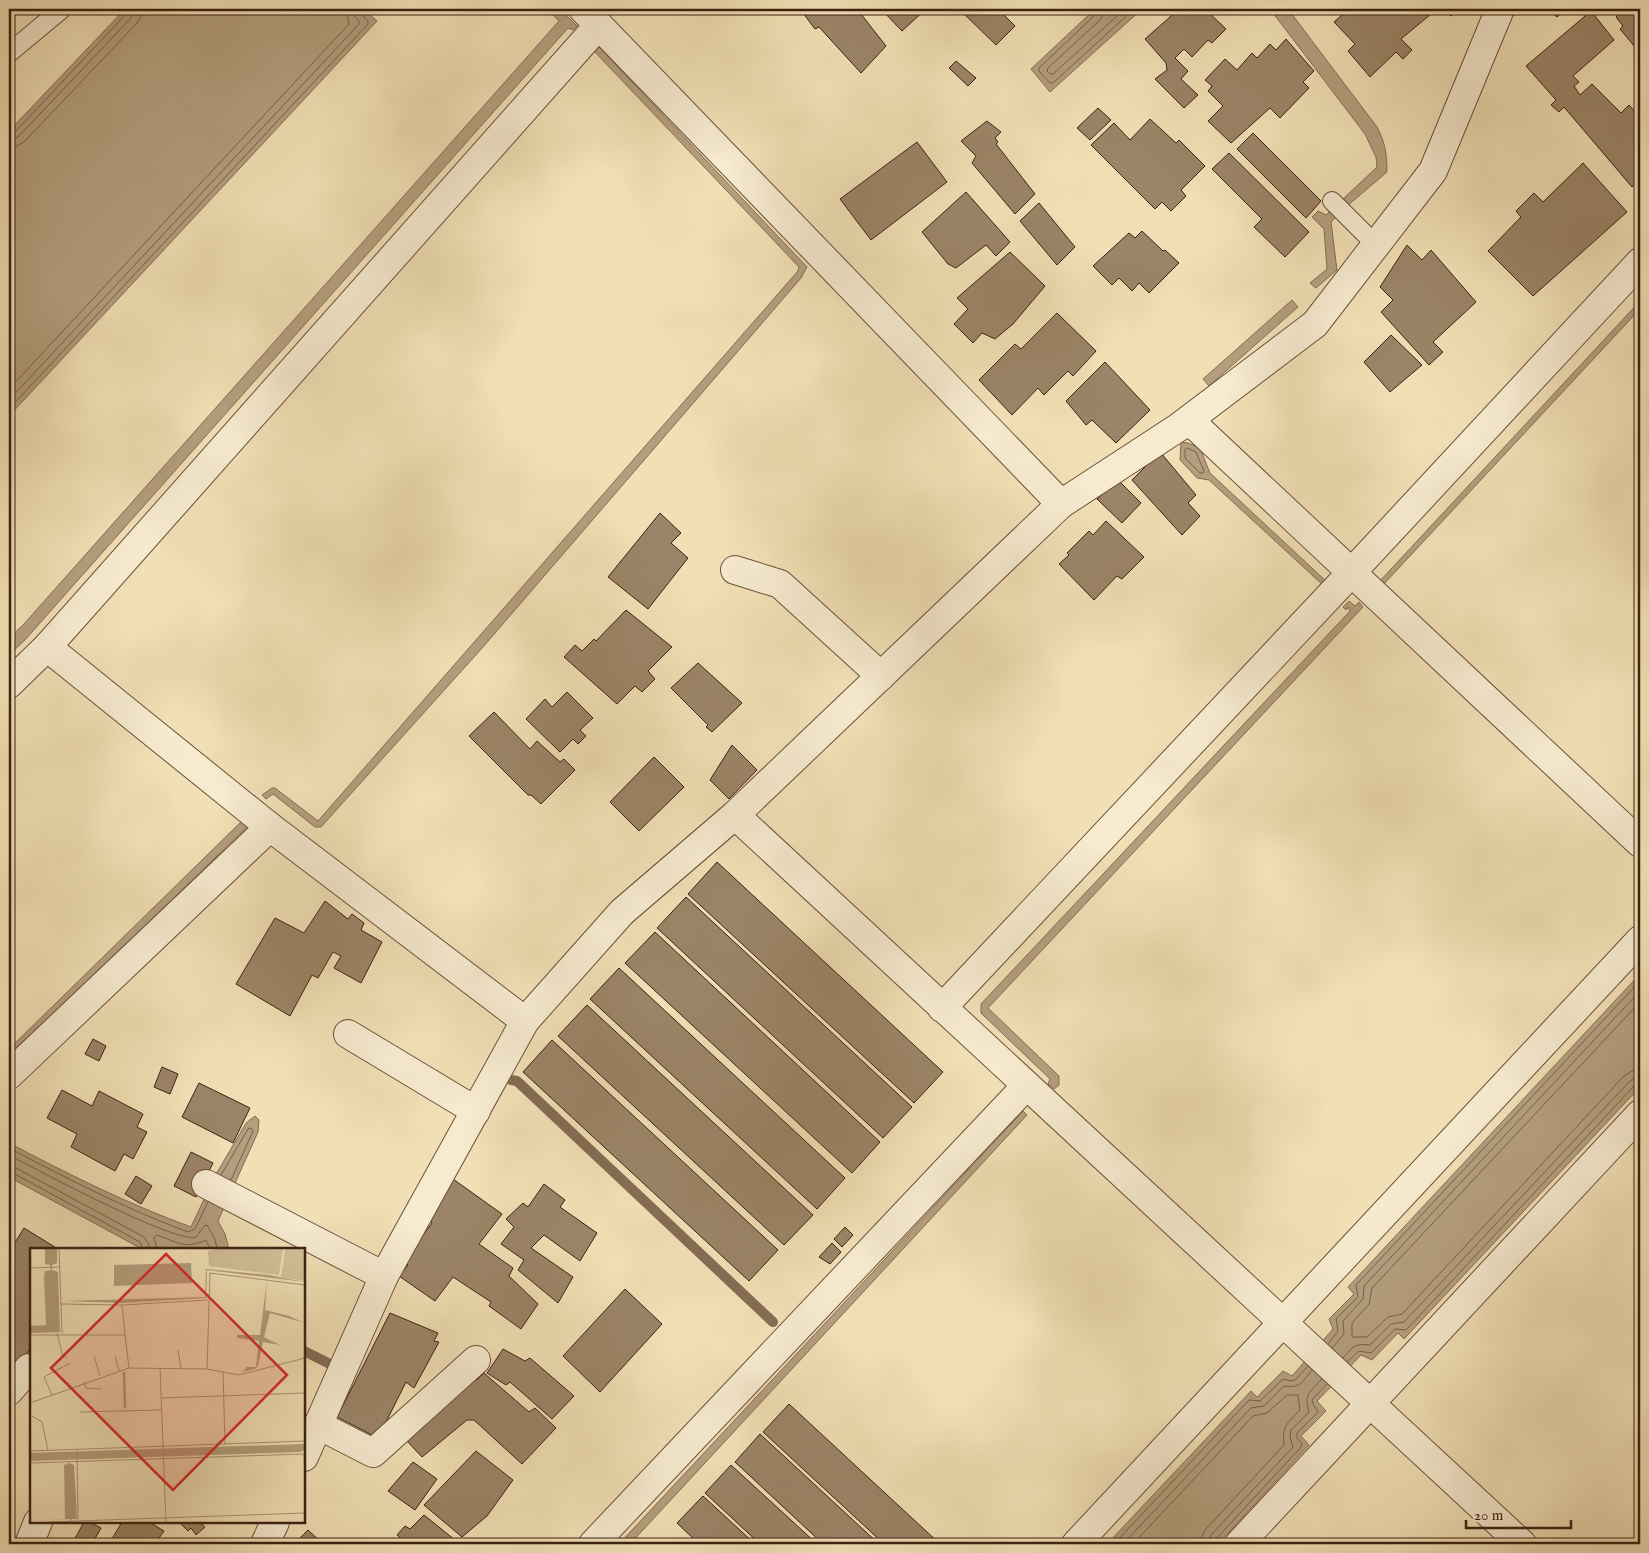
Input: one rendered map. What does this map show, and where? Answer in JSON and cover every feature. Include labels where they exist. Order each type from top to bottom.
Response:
[{"type":"street","points":[[305,1454],[384,1276],[525,1021],[622,912],[735,815],[1061,504],[1189,420],[1315,324],[1433,171],[1500,9]]},
{"type":"street","points":[[9,684],[47,647],[591,17],[1061,504]]},
{"type":"street","points":[[942,1008],[1640,262]]},
{"type":"street","points":[[1189,420],[1640,843]]},
{"type":"street","points":[[735,570],[780,584],[881,676]]},
{"type":"street","points":[[47,647],[270,827],[525,1021]]},
{"type":"street","points":[[735,815],[1522,1544]]},
{"type":"street","points":[[9,1075],[270,827]]},
{"type":"street","points":[[1076,1544],[1640,940]]},
{"type":"street","points":[[348,1034],[476,1111]]},
{"type":"street","points":[[593,1544],[1026,1086]]},
{"type":"street","points":[[1239,1544],[1364,1398],[1640,1114]]},
{"type":"street","points":[[206,1184],[384,1276]]},
{"type":"street","points":[[318,1425],[372,1453],[476,1360]]},
{"type":"street","points":[[9,1391],[29,1368]]},
{"type":"street","points":[[29,1544],[38,1523]]},
{"type":"street","points":[[265,1544],[275,1523]]},
{"type":"lane","points":[[9,53],[62,9]]},
{"type":"lane","points":[[1332,201],[1376,245]]},
{"type":"water","points":[[125,9],[363,9],[377,21],[9,416],[9,131]]},
{"type":"water","points":[[547,9],[560,9],[577,26],[573,30],[568,28],[25,640],[9,655],[9,638],[24,624],[559,21]]},
{"type":"water","points":[[1095,9],[1142,9],[1050,92],[1031,69]]},
{"type":"water","points":[[1270,9],[1288,9],[1377,127],[1384,143],[1386,154],[1387,172],[1331,222],[1337,270],[1316,288],[1310,283],[1327,269],[1324,229],[1312,217],[1318,211],[1326,215],[1377,167],[1376,157],[1365,134]]},
{"type":"water","points":[[599,47],[807,267],[801,278],[483,647],[321,827],[315,827],[273,794],[266,799],[262,795],[275,788],[318,821],[798,271],[799,267],[594,51]]},
{"type":"water","points":[[1292,300],[1298,307],[1209,386],[1203,379]]},
{"type":"water","points":[[1640,301],[1640,309],[1383,585],[1379,582]]},
{"type":"water","points":[[1181,442],[1200,448],[1210,473],[1327,582],[1324,586],[1209,480],[1197,478],[1180,460]]},
{"type":"water","points":[[1349,601],[1355,606],[1359,602],[1363,607],[988,1008],[1059,1076],[1059,1085],[1054,1089],[1048,1084],[1050,1079],[981,1013],[981,1004],[1350,611],[1348,607],[1346,610],[1343,607]]},
{"type":"water","points":[[244,819],[249,825],[9,1058],[9,1049]]},
{"type":"water","points":[[1640,974],[1640,1087],[1404,1339],[1398,1333],[1372,1360],[1361,1355],[1317,1401],[1326,1411],[1301,1436],[1309,1445],[1218,1544],[1107,1544],[1251,1391],[1257,1397],[1283,1371],[1292,1376],[1333,1329],[1329,1319],[1354,1294],[1348,1287]]},
{"type":"water","points":[[1023,1111],[1027,1115],[630,1544],[619,1544]]},
{"type":"water","points":[[255,1116],[259,1120],[258,1132],[218,1221],[225,1234],[229,1248],[140,1248],[9,1177],[9,1143],[144,1209],[191,1227],[215,1176],[246,1123]]},
{"type":"building","points":[[800,9],[857,9],[886,46],[861,73],[819,27],[815,29]]},
{"type":"building","points":[[881,9],[926,9],[902,31]]},
{"type":"building","points":[[961,9],[998,9],[1015,26],[996,45]]},
{"type":"building","points":[[1179,9],[1187,11],[1189,9],[1205,9],[1226,29],[1212,43],[1208,40],[1192,57],[1184,49],[1175,58],[1188,71],[1181,79],[1198,95],[1184,108],[1155,79],[1167,70],[1166,63],[1145,39]]},
{"type":"building","points":[[1349,9],[1437,9],[1401,39],[1412,50],[1403,59],[1396,52],[1370,77],[1348,51],[1355,44],[1334,22]]},
{"type":"building","points":[[1444,9],[1458,9],[1451,16]]},
{"type":"building","points":[[1548,9],[1566,9],[1557,17]]},
{"type":"building","points":[[1614,9],[1640,9],[1640,53],[1620,29],[1623,26],[1616,17],[1619,14]]},
{"type":"building","points":[[1591,11],[1614,40],[1573,76],[1579,82],[1574,86],[1580,95],[1592,84],[1621,113],[1629,105],[1640,117],[1640,180],[1632,187],[1564,107],[1559,112],[1551,105],[1556,100],[1526,66]]},
{"type":"building","points":[[1286,39],[1314,71],[1303,82],[1309,88],[1280,118],[1270,108],[1231,143],[1208,121],[1223,106],[1208,91],[1212,86],[1205,80],[1225,59],[1237,70],[1252,53],[1257,58],[1270,44],[1276,50]]},
{"type":"building","points":[[956,61],[976,78],[968,86],[949,68]]},
{"type":"building","points":[[1098,108],[1111,120],[1090,140],[1077,128]]},
{"type":"building","points":[[1150,119],[1176,143],[1179,140],[1205,166],[1181,190],[1186,196],[1171,211],[1162,202],[1155,209],[1091,145],[1114,123],[1130,140]]},
{"type":"building","points":[[987,121],[1001,132],[995,138],[998,142],[996,144],[1035,194],[1015,214],[972,163],[976,156],[961,141]]},
{"type":"building","points":[[1253,133],[1321,201],[1306,218],[1237,149]]},
{"type":"building","points":[[917,142],[947,182],[871,240],[840,199]]},
{"type":"building","points":[[1229,153],[1309,232],[1285,257],[1254,227],[1262,219],[1212,169]]},
{"type":"building","points":[[1583,163],[1627,212],[1533,296],[1488,251],[1521,217],[1516,211],[1534,193],[1543,202]]},
{"type":"building","points":[[966,192],[1010,242],[996,256],[986,245],[956,268],[948,264],[922,232]]},
{"type":"building","points":[[1039,203],[1075,247],[1057,265],[1020,221]]},
{"type":"building","points":[[1142,231],[1179,263],[1149,293],[1139,283],[1132,291],[1119,278],[1112,285],[1093,266],[1129,233],[1135,238]]},
{"type":"building","points":[[1407,245],[1422,260],[1431,250],[1476,302],[1433,342],[1443,352],[1429,365],[1381,312],[1393,300],[1380,287]]},
{"type":"building","points":[[1010,252],[1045,286],[1013,324],[995,339],[982,333],[973,343],[954,324],[968,309],[957,298]]},
{"type":"building","points":[[1057,313],[1096,351],[1073,376],[1068,371],[1044,395],[1038,388],[1012,415],[979,380],[1015,344],[1021,349]]},
{"type":"building","points":[[1391,335],[1422,365],[1390,392],[1364,362]]},
{"type":"building","points":[[1105,362],[1150,410],[1116,443],[1092,420],[1086,425],[1066,401]]},
{"type":"building","points":[[1161,453],[1196,495],[1188,503],[1200,516],[1182,535],[1132,480]]},
{"type":"building","points":[[1118,480],[1141,503],[1122,523],[1097,499]]},
{"type":"building","points":[[660,513],[681,533],[671,543],[688,558],[648,609],[608,577]]},
{"type":"building","points":[[1106,521],[1144,557],[1122,579],[1117,576],[1094,600],[1059,564],[1089,531],[1093,535]]},
{"type":"building","points":[[626,610],[672,647],[648,671],[655,679],[642,692],[635,686],[617,704],[564,657],[575,645],[582,651],[594,639],[596,641]]},
{"type":"building","points":[[698,663],[742,703],[712,732],[706,727],[708,725],[671,688]]},
{"type":"building","points":[[567,692],[593,718],[580,730],[586,736],[578,744],[573,739],[560,752],[526,719],[545,699],[552,707]]},
{"type":"building","points":[[494,712],[530,749],[537,741],[560,762],[564,759],[575,770],[541,804],[531,795],[528,795],[469,736]]},
{"type":"building","points":[[732,745],[757,770],[729,799],[710,780]]},
{"type":"building","points":[[654,757],[684,787],[639,831],[610,802]]},
{"type":"building","points":[[717,862],[943,1072],[914,1103],[688,894]]},
{"type":"building","points":[[686,897],[912,1107],[883,1138],[657,928]]},
{"type":"building","points":[[325,901],[348,919],[352,914],[364,923],[361,930],[382,942],[361,983],[334,968],[341,956],[333,952],[318,978],[312,975],[290,1016],[236,984],[275,918],[304,933]]},
{"type":"building","points":[[655,932],[880,1142],[852,1173],[625,963]]},
{"type":"building","points":[[619,968],[845,1178],[817,1209],[590,999]]},
{"type":"building","points":[[587,1005],[813,1215],[784,1245],[558,1036]]},
{"type":"building","points":[[93,1039],[106,1046],[99,1061],[85,1054]]},
{"type":"building","points":[[552,1040],[778,1250],[749,1281],[523,1072]]},
{"type":"building","points":[[162,1067],[178,1074],[170,1094],[154,1087]]},
{"type":"building","points":[[199,1083],[250,1108],[233,1143],[182,1117]]},
{"type":"building","points":[[62,1090],[92,1106],[99,1091],[143,1114],[137,1127],[147,1132],[133,1159],[124,1154],[115,1171],[71,1147],[77,1134],[47,1118]]},
{"type":"building","points":[[191,1152],[213,1163],[196,1197],[174,1186]]},
{"type":"building","points":[[136,1176],[152,1186],[141,1204],[125,1194]]},
{"type":"building","points":[[453,1179],[502,1214],[479,1244],[513,1268],[509,1276],[538,1304],[521,1329],[489,1306],[491,1302],[453,1277],[435,1301],[399,1276],[408,1265],[406,1263],[407,1256],[432,1223],[426,1216]]},
{"type":"building","points":[[544,1184],[565,1200],[560,1207],[597,1233],[580,1261],[544,1235],[531,1248],[573,1277],[558,1303],[518,1270],[524,1260],[501,1244],[514,1227],[506,1219],[523,1203],[528,1207]]},
{"type":"building","points":[[845,1227],[853,1235],[842,1247],[834,1239]]},
{"type":"building","points":[[24,1228],[56,1248],[30,1248],[30,1349],[14,1375],[9,1371],[9,1252]]},
{"type":"building","points":[[832,1243],[841,1252],[830,1264],[819,1257]]},
{"type":"building","points":[[625,1289],[662,1324],[600,1392],[563,1356]]},
{"type":"building","points":[[390,1313],[438,1333],[434,1341],[439,1342],[414,1388],[406,1382],[378,1438],[337,1417]]},
{"type":"building","points":[[503,1349],[525,1361],[530,1358],[574,1396],[552,1419],[510,1382],[506,1385],[487,1373]]},
{"type":"building","points":[[484,1373],[529,1412],[535,1408],[556,1428],[522,1464],[474,1420],[467,1420],[422,1457],[406,1440],[473,1377],[477,1380]]},
{"type":"building","points":[[789,1404],[940,1544],[884,1544],[763,1432]]},
{"type":"building","points":[[760,1434],[879,1544],[823,1544],[735,1462]]},
{"type":"building","points":[[476,1451],[513,1480],[487,1516],[462,1537],[424,1505]]},
{"type":"building","points":[[413,1462],[437,1479],[415,1510],[388,1491]]},
{"type":"building","points":[[731,1465],[817,1544],[760,1544],[705,1493]]},
{"type":"building","points":[[703,1496],[755,1544],[699,1544],[677,1523]]},
{"type":"building","points":[[424,1515],[460,1544],[398,1544],[402,1539],[397,1535],[405,1526],[410,1529]]},
{"type":"building","points":[[83,1523],[91,1523],[101,1528],[92,1544],[72,1544]]},
{"type":"building","points":[[121,1523],[151,1523],[164,1531],[157,1541],[161,1544],[109,1544]]},
{"type":"building","points":[[180,1523],[200,1523],[205,1527],[196,1535],[191,1528],[188,1531]]},
{"type":"building","points":[[308,1530],[323,1544],[296,1544]]},
{"type":"waterway","points":[[511,1080],[517,1081],[773,1322]]},
{"type":"waterway","points":[[305,1352],[332,1365]]}]
